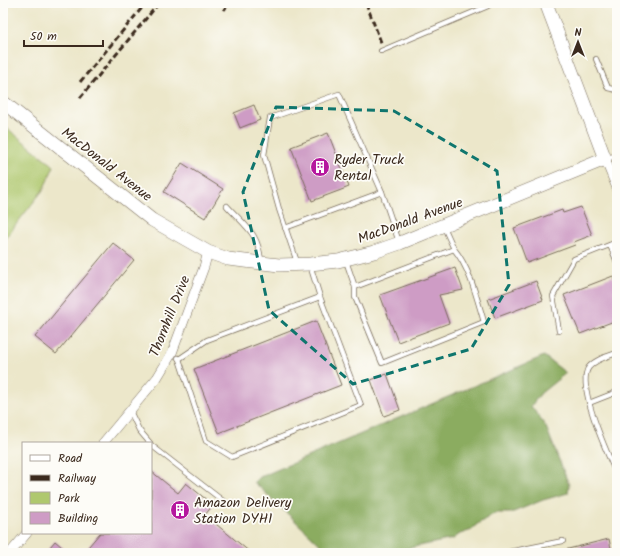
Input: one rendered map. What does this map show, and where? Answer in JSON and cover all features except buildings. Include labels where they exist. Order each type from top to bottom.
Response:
[{"type":"street","points":[[546,3],[611,157],[617,188]]},
{"type":"street","name":"MacDonald Avenue","points":[[3,102],[152,220],[208,252],[228,259],[262,263],[304,264],[345,259],[374,252],[400,243],[611,157]]},
{"type":"street","name":"Thornhill Drive","points":[[104,442],[175,356],[208,252]]},
{"type":"street","points":[[10,553],[25,534]]},
{"type":"lane","points":[[381,51],[488,6],[491,3]]},
{"type":"lane","points":[[596,59],[608,88],[617,90]]},
{"type":"lane","points":[[320,297],[207,340],[175,356],[206,441],[232,457],[361,405],[320,297],[285,228],[278,209],[264,155],[270,118],[339,94],[382,192],[400,243]]},
{"type":"lane","points":[[285,228],[382,192]]},
{"type":"lane","points":[[227,206],[254,234],[260,249],[262,263]]},
{"type":"lane","points":[[345,259],[355,287],[355,297],[382,363],[484,322],[462,258],[454,249],[444,225]]},
{"type":"lane","points":[[559,331],[553,296],[574,259],[617,242]]},
{"type":"lane","points":[[610,245],[617,262]]},
{"type":"lane","points":[[355,287],[454,249]]},
{"type":"lane","points":[[617,353],[595,362],[589,367],[585,376],[585,387],[589,403],[617,475]]},
{"type":"lane","points":[[589,403],[617,392]]},
{"type":"lane","points":[[130,411],[139,430],[148,442]]},
{"type":"lane","points":[[152,446],[227,504]]},
{"type":"lane","points":[[504,553],[563,541]]},
{"type":"highlighted area","points":[[276,107],[394,111],[497,171],[509,285],[471,349],[353,384],[269,310],[243,192]]},
{"type":"green space","points":[[3,125],[54,166],[43,190],[3,241]]},
{"type":"green space","points":[[544,356],[566,373],[541,393],[531,406],[546,427],[569,485],[568,493],[543,500],[511,513],[495,513],[476,525],[472,530],[460,534],[453,539],[385,553],[362,553],[359,546],[327,551],[254,482],[260,477]]},
{"type":"railway","points":[[80,82],[146,3]]},
{"type":"railway","points":[[80,98],[159,3]]},
{"type":"railway","points":[[224,10],[229,3]]},
{"type":"railway","points":[[366,3],[382,45]]},
{"type":"place","name":"Ryder Truck Rental","points":[[320,167]]},
{"type":"place","name":"Amazon Delivery Station DYH1","points":[[180,510]]}]
